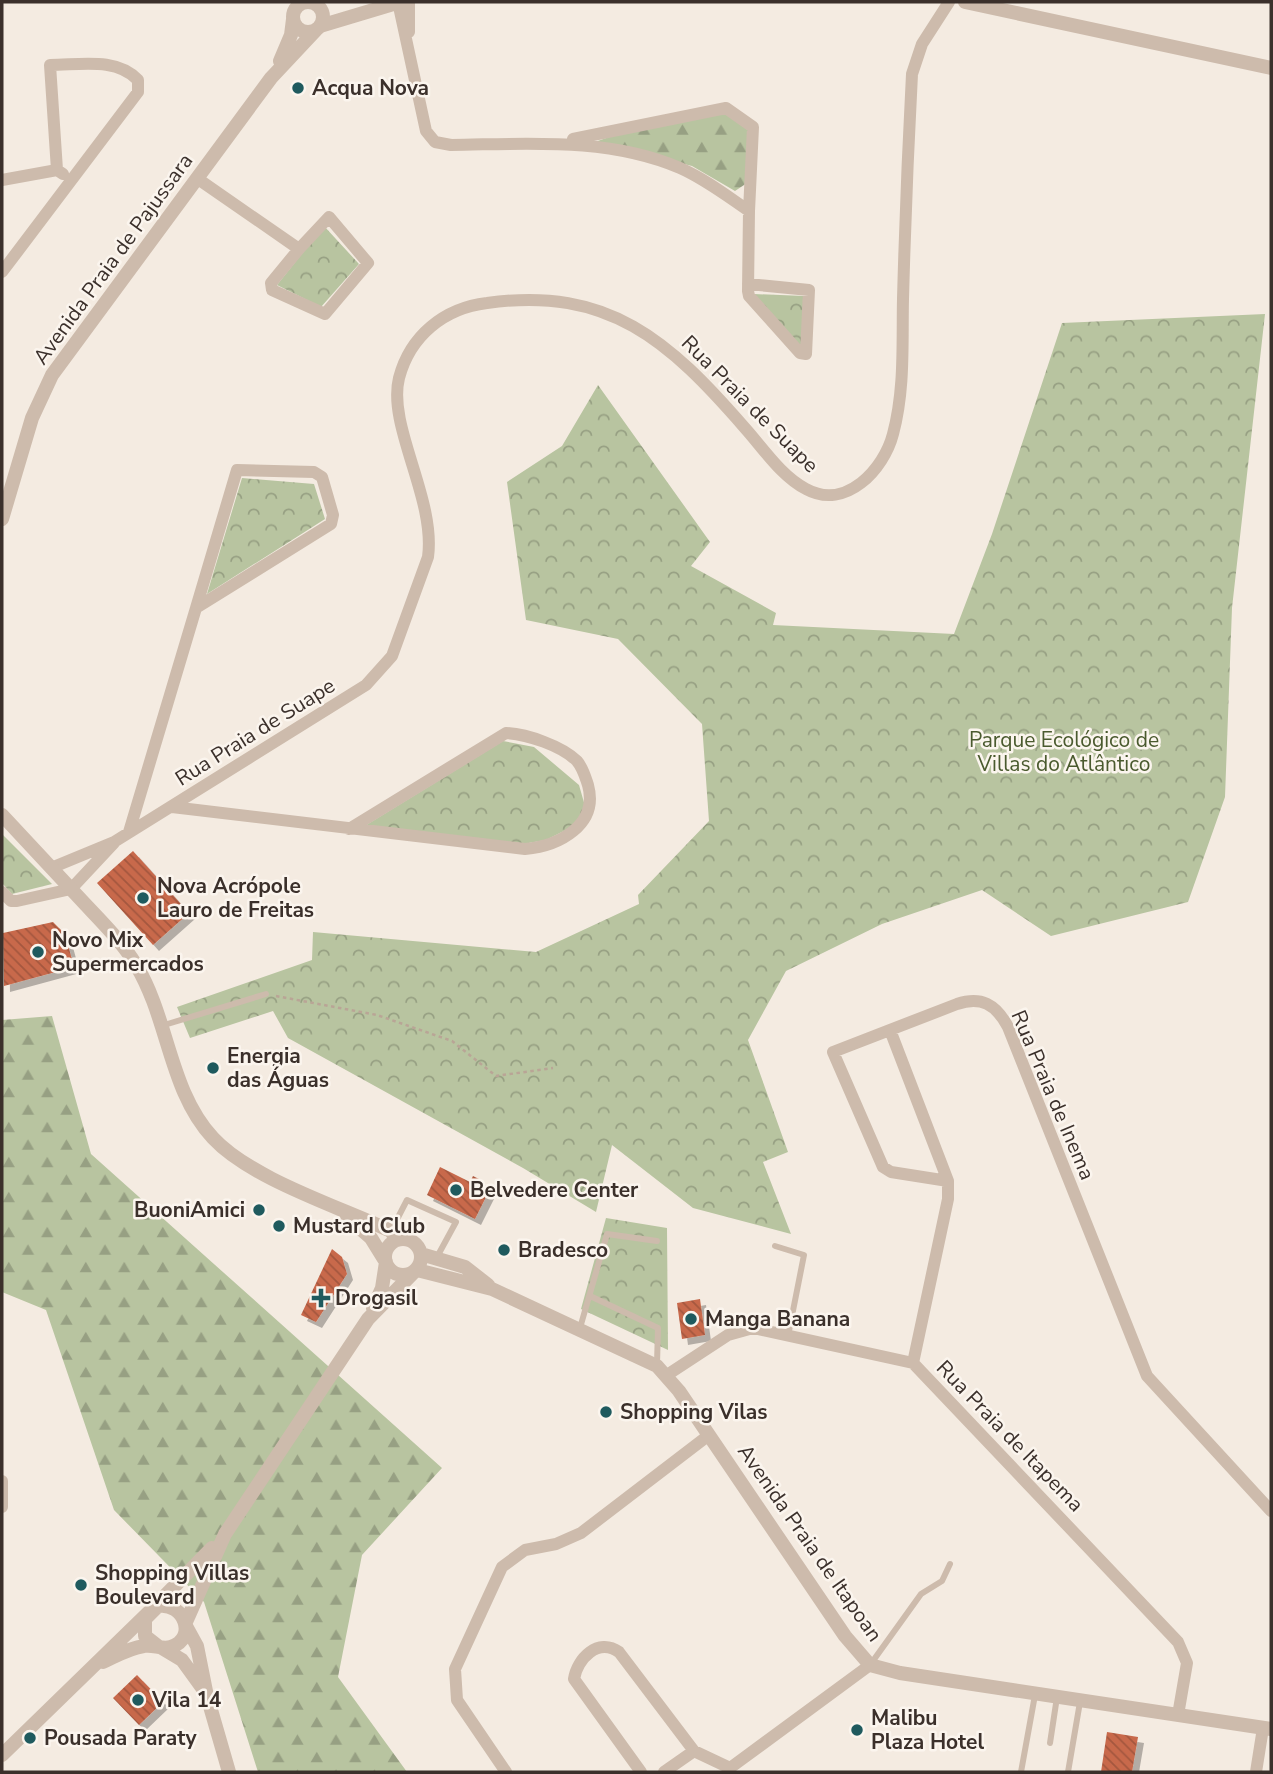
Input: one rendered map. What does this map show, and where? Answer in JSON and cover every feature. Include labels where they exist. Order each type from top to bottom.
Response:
[{"type":"street","points":[[288,2],[293,18],[302,31],[400,2]]},
{"type":"street","points":[[293,18],[298,7],[313,3],[342,9],[400,2]]},
{"type":"street","points":[[400,2],[426,131],[435,142],[451,145],[589,145],[663,161],[702,179],[749,211]]},
{"type":"street","name":"Rua Praia de Suape","points":[[51,868],[114,842],[172,807],[366,685],[392,656],[428,557],[430,541],[422,493],[401,419],[398,381],[405,359],[417,339],[434,323],[453,313],[481,303],[514,299],[548,300],[607,314],[662,343],[684,360],[784,472],[803,487],[826,494],[842,492],[858,486],[874,473],[893,435],[902,379],[912,74],[922,44],[949,2]]},
{"type":"street","points":[[965,2],[1271,68]]},
{"type":"street","points":[[313,3],[323,14],[318,28]]},
{"type":"street","name":"Avenida Praia de Pajussara","points":[[271,78],[287,47],[293,18]]},
{"type":"street","name":"Avenida Praia de Pajussara","points":[[2,519],[33,418],[52,375],[271,78],[318,28]]},
{"type":"street","points":[[2,272],[138,92],[138,80],[128,70],[114,65],[50,65],[57,170]]},
{"type":"street","points":[[555,143],[726,108],[753,127],[748,284],[752,300],[800,354],[806,354],[811,294],[809,290],[748,284]]},
{"type":"street","points":[[2,180],[57,170],[72,181]]},
{"type":"street","points":[[198,179],[299,249]]},
{"type":"street","points":[[329,217],[368,263],[328,311],[321,314],[270,288],[299,249],[329,217]]},
{"type":"street","points":[[129,832],[237,470],[314,472],[322,477],[332,515],[331,524],[196,608]]},
{"type":"street","points":[[172,807],[349,829],[535,848],[576,830],[588,812],[590,791],[581,765],[568,753],[518,734],[506,733],[349,829]]},
{"type":"street","points":[[2,815],[114,936],[137,966],[183,1090],[197,1118],[214,1139],[232,1155],[253,1167],[410,1243],[421,1254],[422,1262],[415,1271],[368,1319]]},
{"type":"street","name":"Rua Praia de Suape","points":[[71,889],[114,842]]},
{"type":"street","points":[[2,892],[11,901],[17,901],[71,889]]},
{"type":"street","name":"Rua Praia de Inema","points":[[948,1181],[891,1172],[883,1167],[833,1052],[968,1000],[987,1002],[1002,1017],[1147,1376],[1271,1511]]},
{"type":"street","points":[[890,1030],[948,1181],[948,1199],[913,1363]]},
{"type":"street","points":[[329,1203],[371,1238],[385,1261],[399,1272],[415,1271]]},
{"type":"street","points":[[92,1667],[134,1648],[160,1647],[179,1642],[225,1534],[368,1319],[382,1288],[386,1247],[394,1236]]},
{"type":"street","name":"Avenida Praia de Itapoan","points":[[421,1254],[465,1267],[492,1289]]},
{"type":"street","name":"Avenida Praia de Itapoan","points":[[415,1271],[492,1289],[662,1371],[709,1435],[845,1636],[870,1665],[900,1673],[1267,1728]]},
{"type":"street","name":"Rua Praia de Itapema","points":[[662,1371],[740,1329],[753,1328],[913,1363],[1185,1651],[1187,1662],[1178,1715]]},
{"type":"street","points":[[506,1772],[465,1715],[454,1686],[460,1653],[496,1577],[513,1556],[525,1550],[556,1544],[581,1533],[709,1435]]},
{"type":"street","points":[[2,1481],[2,1507]]},
{"type":"street","points":[[2,1755],[225,1534]]},
{"type":"street","points":[[150,1610],[172,1606],[183,1615],[197,1646],[207,1696],[229,1772]]},
{"type":"street","points":[[150,1610],[143,1628],[145,1636],[188,1666],[207,1696]]},
{"type":"street","points":[[641,1772],[573,1679],[584,1654],[608,1647],[619,1652],[694,1751],[729,1770],[870,1665]]},
{"type":"street","points":[[1256,1772],[1267,1728]]},
{"type":"street","points":[[664,1772],[694,1751]]},
{"type":"lane","points":[[161,1026],[266,995]]},
{"type":"lane","points":[[394,1236],[407,1199],[456,1222],[436,1259]]},
{"type":"lane","points":[[580,1330],[607,1234],[657,1241]]},
{"type":"lane","points":[[775,1246],[804,1255],[788,1336]]},
{"type":"lane","points":[[590,1296],[658,1328],[662,1371]]},
{"type":"lane","points":[[870,1665],[921,1594],[942,1581],[950,1564]]},
{"type":"lane","points":[[1021,1772],[1035,1693]]},
{"type":"lane","points":[[1050,1743],[1057,1697]]},
{"type":"lane","points":[[1068,1772],[1080,1700]]},
{"type":"path","points":[[266,995],[377,1015],[452,1041],[496,1076],[553,1068]]},
{"type":"green space","points":[[722,112],[749,128],[747,183],[735,191],[692,166],[595,142],[623,132]]},
{"type":"green space","points":[[324,226],[359,264],[321,307],[277,285]]},
{"type":"green space","points":[[754,294],[804,296],[801,349]]},
{"type":"green space","name":"Parque Ecológico de Villas do Atlântico","points":[[1265,314],[1232,608],[1225,797],[1188,902],[1051,936],[982,890],[882,924],[786,971],[748,1040],[788,1152],[763,1162],[791,1234],[693,1208],[612,1145],[596,1212],[523,1168],[288,1038],[273,1011],[190,1038],[177,1007],[312,960],[313,932],[536,952],[639,904],[638,895],[709,821],[702,724],[618,639],[526,620],[507,482],[562,446],[598,385],[710,542],[691,566],[776,613],[773,625],[954,634],[992,534],[1062,323]]},
{"type":"green space","points":[[242,478],[314,484],[325,519],[207,594]]},
{"type":"green space","points":[[503,741],[534,747],[579,785],[585,806],[576,825],[546,840],[523,844],[363,827]]},
{"type":"green space","points":[[2,834],[52,884],[12,894],[2,883]]},
{"type":"green space","points":[[52,1016],[91,1154],[442,1468],[362,1555],[338,1677],[407,1772],[258,1772],[204,1602],[114,1510],[46,1310],[2,1292],[2,1020]]},
{"type":"green space","points":[[606,1218],[667,1228],[668,1350],[581,1309]]},
{"type":"building","name":"Nova Acrópole Lauro de Freitas","points":[[133,851],[189,913],[153,945],[97,883]]},
{"type":"building","points":[[53,922],[65,934],[74,967],[4,986],[3,933]]},
{"type":"building","name":"Belvedere Center","points":[[440,1167],[470,1182],[473,1176],[481,1180],[477,1187],[488,1193],[475,1219],[427,1195]]},
{"type":"building","name":"Drogasil","points":[[332,1249],[342,1257],[347,1274],[316,1322],[301,1315]]},
{"type":"building","name":"Manga Banana","points":[[700,1299],[705,1335],[682,1339],[677,1303]]},
{"type":"building","name":"Vila 14","points":[[137,1675],[163,1702],[139,1725],[113,1698]]},
{"type":"building","points":[[1107,1732],[1138,1737],[1132,1772],[1101,1772]]},
{"type":"place","name":"Acqua Nova","points":[[298,88]]},
{"type":"place","name":"Nova Acrópole Lauro de Freitas","points":[[143,898]]},
{"type":"place","name":"Novo Mix Supermercados","points":[[38,952]]},
{"type":"place","name":"Energia das Águas","points":[[213,1068]]},
{"type":"place","name":"Belvedere Center","points":[[456,1190]]},
{"type":"place","name":"BuoniAmici","points":[[259,1210]]},
{"type":"place","name":"Mustard Club","points":[[279,1226]]},
{"type":"place","name":"Bradesco","points":[[504,1250]]},
{"type":"place","name":"Drogasil","points":[[321,1298]]},
{"type":"place","name":"Manga Banana","points":[[691,1319]]},
{"type":"place","name":"Shopping Vilas","points":[[606,1412]]},
{"type":"place","name":"Shopping Villas Boulevard","points":[[81,1585]]},
{"type":"place","name":"Vila 14","points":[[138,1700]]},
{"type":"place","name":"Malibu Plaza Hotel","points":[[857,1730]]},
{"type":"place","name":"Pousada Paraty","points":[[30,1738]]}]
